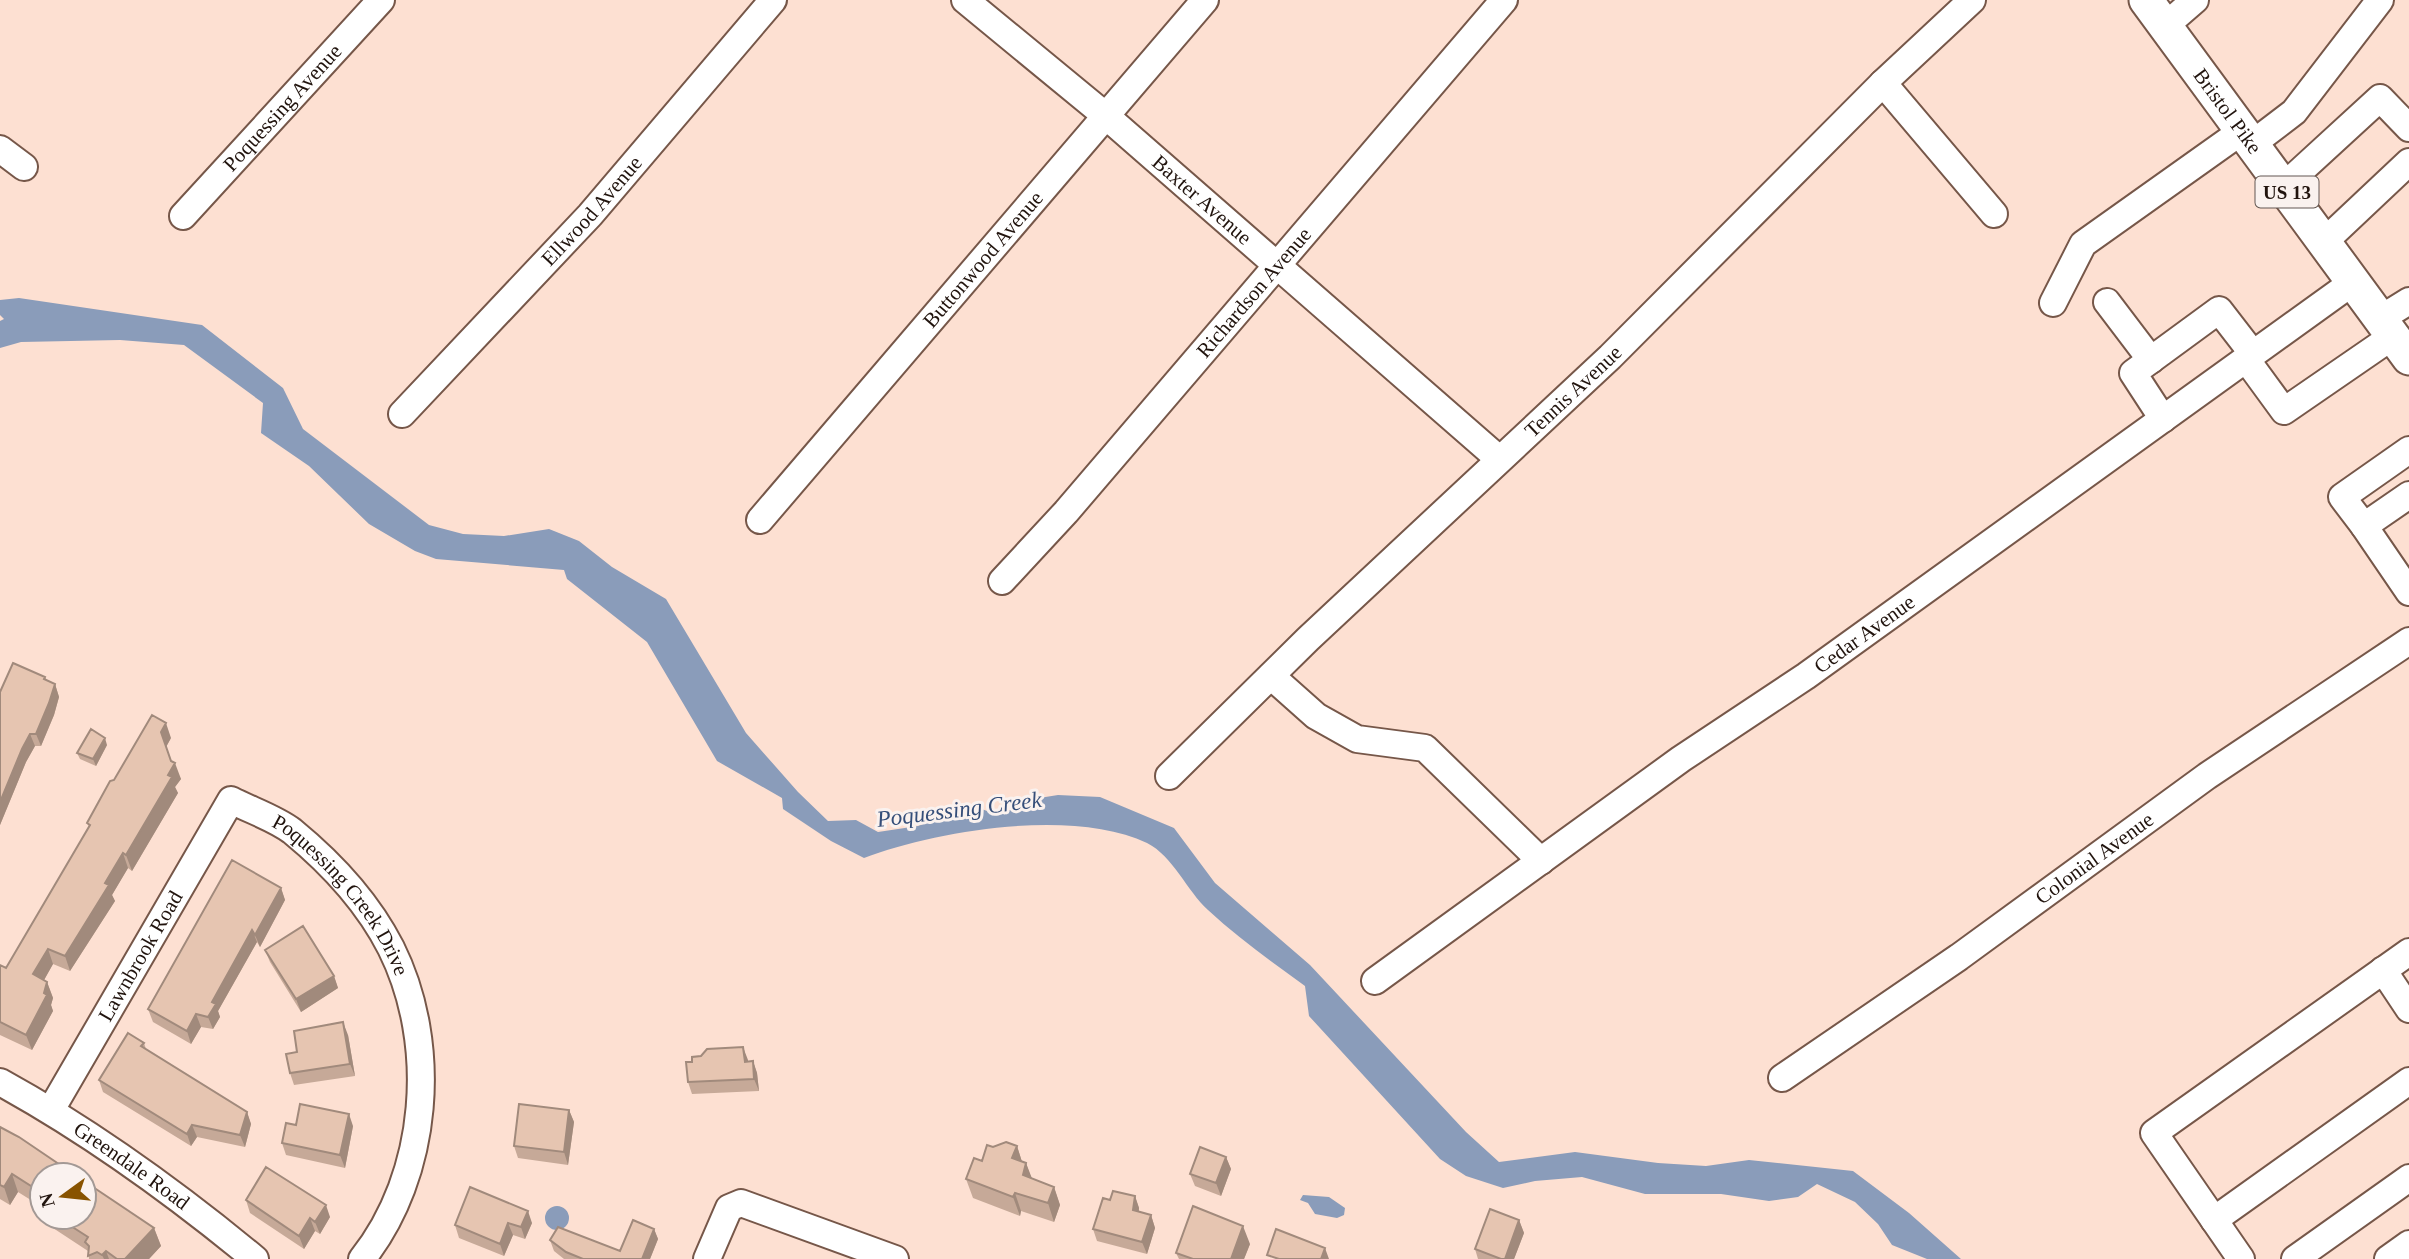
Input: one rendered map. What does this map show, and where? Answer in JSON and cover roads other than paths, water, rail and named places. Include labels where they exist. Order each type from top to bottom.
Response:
[{"type":"main road","name":"Bristol Pike","points":[[2155,13],[2394,338]]},
{"type":"street","name":"Poquessing Avenue","points":[[183,216],[381,0]]},
{"type":"street","name":"Ellwood Avenue","points":[[402,414],[590,215],[773,0]]},
{"type":"street","name":"Baxter Avenue","points":[[964,0],[1106,116],[1499,459]]},
{"type":"street","name":"Buttonwood Avenue","points":[[760,520],[1205,0]]},
{"type":"street","name":"Richardson Avenue","points":[[1002,581],[1066,512],[1278,267],[1504,0]]},
{"type":"street","name":"Tennis Avenue","points":[[1169,776],[1270,676],[1610,357],[1883,83],[1972,0]]},
{"type":"street","points":[[2155,13],[2195,0]]},
{"type":"street","points":[[2053,303],[2083,244],[2247,138],[2294,112],[2380,0]]},
{"type":"street","points":[[1883,83],[1994,215]]},
{"type":"street","points":[[2283,187],[2381,98],[2409,128]]},
{"type":"street","points":[[0,149],[24,167]]},
{"type":"street","points":[[2324,243],[2409,162]]},
{"type":"street","name":"Cedar Avenue","points":[[1375,981],[1681,760],[1806,676],[2353,282]]},
{"type":"street","points":[[2163,419],[2133,373],[2220,310],[2284,411],[2394,338],[2409,300]]},
{"type":"street","points":[[2107,302],[2151,360]]},
{"type":"street","points":[[2409,450],[2342,497],[2409,592]]},
{"type":"street","points":[[2364,526],[2409,495]]},
{"type":"street","name":"Colonial Avenue","points":[[1782,1078],[1959,957],[2207,776],[2409,642]]},
{"type":"street","points":[[1270,676],[1316,716],[1357,739],[1425,748],[1541,861]]},
{"type":"street","name":"Poquessing Creek Drive","points":[[230,800],[289,829],[341,876],[390,948],[416,1021],[422,1088],[411,1164],[377,1240],[362,1259]]},
{"type":"street","name":"Lawnbrook Road","points":[[51,1110],[230,800]]},
{"type":"street","points":[[2241,1259],[2154,1133],[2409,953]]},
{"type":"street","points":[[2383,970],[2409,1009]]},
{"type":"street","points":[[2214,1220],[2409,1081]]},
{"type":"street","name":"Greendale Road","points":[[0,1082],[51,1110],[188,1204],[255,1259]]},
{"type":"street","points":[[2295,1259],[2409,1178]]},
{"type":"street","points":[[707,1259],[729,1208],[741,1203],[895,1259]]},
{"type":"street","points":[[2388,1259],[2409,1244]]},
{"type":"water","points":[[19,298],[202,325],[283,388],[303,429],[429,525],[463,534],[504,536],[549,529],[579,541],[612,567],[666,599],[746,733],[798,792],[828,821],[856,820],[878,832],[918,826],[974,806],[987,811],[1011,810],[1033,799],[1058,795],[1100,797],[1174,828],[1215,883],[1310,965],[1466,1132],[1499,1162],[1575,1152],[1658,1163],[1706,1166],[1749,1160],[1853,1171],[1909,1213],[1961,1259],[1927,1259],[1892,1245],[1878,1224],[1855,1202],[1817,1184],[1798,1197],[1769,1201],[1721,1194],[1645,1194],[1582,1177],[1535,1181],[1503,1188],[1466,1176],[1440,1159],[1309,1016],[1305,986],[1208,910],[1165,856],[1147,843],[1117,832],[1082,827],[1006,827],[929,839],[864,858],[831,841],[783,809],[782,798],[717,761],[647,642],[567,579],[564,570],[436,559],[415,551],[369,524],[309,466],[261,433],[263,403],[184,345],[120,340],[21,342],[0,348],[0,321],[4,319],[0,315],[0,300]]},
{"type":"water","points":[[1303,1195],[1329,1197],[1345,1208],[1344,1215],[1337,1218],[1315,1214],[1308,1203],[1300,1200]]},
{"type":"water","points":[[557,1206],[566,1209],[569,1218],[566,1227],[557,1230],[548,1227],[545,1218],[548,1209]]},
{"type":"water label","name":"Poquessing Creek","points":[[959,809]]}]
